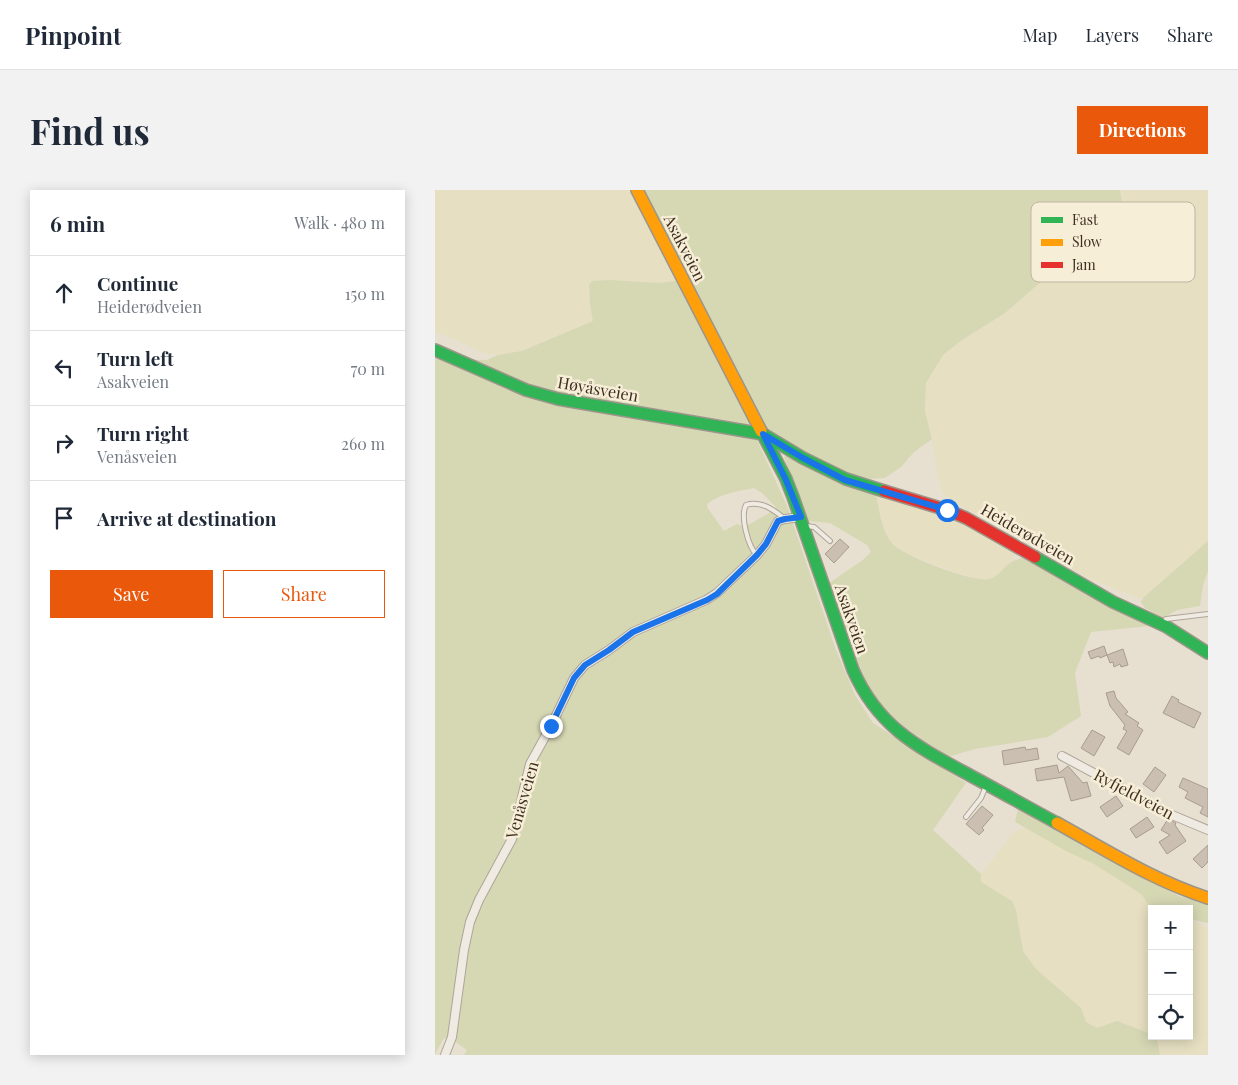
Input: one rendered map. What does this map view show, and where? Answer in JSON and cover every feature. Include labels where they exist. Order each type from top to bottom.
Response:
[{"type":"main road","name":"Asakveien","points":[[637,190],[786,480],[802,521],[851,667],[871,703],[884,719],[906,738],[936,757],[1157,878],[1208,898]]},
{"type":"main road","name":"Høyåsveien","points":[[435,350],[521,387],[558,399],[763,434]]},
{"type":"main road","name":"Heiderødveien","points":[[763,434],[845,480],[947,510],[966,518],[1113,602],[1163,624]]},
{"type":"main road","points":[[1163,624],[1208,653]]},
{"type":"street","points":[[785,519],[802,521]]},
{"type":"street","name":"Venåsveien","points":[[445,1055],[452,1037],[464,950],[472,917],[479,900],[510,845],[530,764],[574,678],[585,665],[633,632],[717,594],[757,555],[766,544],[778,521],[785,519]]},
{"type":"street","name":"Ryfjeldveien","points":[[1062,756],[1172,815],[1208,830]]},
{"type":"lane","points":[[757,555],[752,551],[745,527],[743,510],[746,505],[765,506],[785,519]]},
{"type":"lane","points":[[802,521],[815,527],[830,541]]},
{"type":"lane","points":[[1163,624],[1166,619],[1208,614]]},
{"type":"lane","points":[[966,817],[981,798],[987,784]]},
{"type":"shaded area","points":[[435,190],[630,190],[676,281],[659,283],[610,280],[592,281],[588,291],[594,321],[522,351],[498,355],[483,353],[435,332]]},
{"type":"shaded area","points":[[1120,190],[1208,190],[1208,541],[1143,598],[1138,598],[1085,577],[1055,557],[955,503],[943,493],[938,478],[932,439],[925,412],[926,383],[943,355],[962,340],[1005,313],[1041,282],[1195,282],[1195,202],[1119,202],[1122,195]]},
{"type":"shaded area","points":[[876,494],[939,511],[1014,552],[1012,561],[998,575],[981,580],[954,572],[905,553],[891,543],[881,521]]},
{"type":"shaded area","points":[[1025,827],[1066,851],[1094,864],[1142,895],[1148,905],[1148,1033],[1097,1028],[1086,1022],[1081,1008],[1036,969],[1023,951],[1016,910],[1012,901],[981,882],[981,874],[1014,832]]},
{"type":"shaded area","points":[[1193,921],[1208,928],[1208,1055],[1160,1055],[1157,1040],[1193,1040]]},
{"type":"green space","points":[[644,190],[1120,190],[1122,202],[1031,202],[1031,282],[1041,282],[1005,313],[962,340],[943,355],[926,383],[925,412],[932,439],[914,452],[901,467],[885,478],[870,479],[845,473],[769,433]]},
{"type":"green space","points":[[610,280],[659,283],[676,281],[748,420],[787,506],[836,650],[855,695],[873,723],[966,783],[933,830],[981,874],[981,882],[1012,901],[1016,910],[1023,951],[1036,969],[1081,1008],[1086,1022],[1097,1028],[1117,1021],[1146,1032],[1148,1033],[1148,1040],[1157,1040],[1160,1055],[464,1055],[467,1050],[454,1041],[444,1038],[435,1054],[435,359],[487,360],[498,355],[522,351],[593,321],[589,285],[592,281]],"holes":[[[754,488],[776,507],[745,527],[737,524],[724,531],[707,507],[708,503],[724,495]]]},
{"type":"green space","points":[[787,455],[826,477],[876,494],[879,513],[888,537],[891,542],[908,554],[937,567],[981,579],[992,578],[1007,565],[1024,557],[1149,626],[1091,632],[1075,673],[1081,716],[1048,737],[975,749],[948,757],[912,732],[887,711],[863,676],[849,646],[828,584],[871,552],[867,545],[830,523],[808,521],[784,457]]},
{"type":"green space","points":[[1208,541],[1208,571],[1203,585],[1200,606],[1177,610],[1163,618],[1145,608],[1141,602],[1143,598]]},
{"type":"green space","points":[[1018,809],[1179,896],[1208,905],[1208,923],[1193,920],[1193,905],[1148,905],[1142,895],[1094,864],[1066,851],[1015,822]]},
{"type":"building","points":[[840,539],[849,547],[834,563],[825,554]]},
{"type":"building","points":[[1104,646],[1107,655],[1091,659],[1088,652]]},
{"type":"building","points":[[1123,649],[1128,665],[1121,667],[1120,664],[1114,667],[1113,662],[1110,663],[1107,655]]},
{"type":"building","points":[[1114,691],[1116,698],[1128,712],[1125,714],[1139,723],[1137,726],[1143,730],[1129,755],[1117,748],[1127,731],[1123,729],[1125,725],[1110,706],[1106,693]]},
{"type":"building","points":[[1172,696],[1179,700],[1178,702],[1201,713],[1194,728],[1163,713]]},
{"type":"building","points":[[1092,730],[1105,737],[1094,756],[1081,748]]},
{"type":"building","points":[[1025,747],[1026,750],[1037,748],[1039,759],[1004,765],[1002,751]]},
{"type":"building","points":[[1057,765],[1059,773],[1068,766],[1083,783],[1087,782],[1091,796],[1071,801],[1064,777],[1037,781],[1035,769]]},
{"type":"building","points":[[1155,767],[1166,775],[1154,792],[1143,784]]},
{"type":"building","points":[[1183,778],[1208,789],[1208,817],[1200,813],[1203,807],[1185,798],[1188,792],[1179,787]]},
{"type":"building","points":[[1116,796],[1123,806],[1107,817],[1100,807]]},
{"type":"building","points":[[982,806],[993,815],[982,828],[984,830],[979,835],[966,824]]},
{"type":"building","points":[[1147,817],[1154,827],[1136,838],[1130,829]]},
{"type":"building","points":[[1168,819],[1176,823],[1175,825],[1186,841],[1167,854],[1159,842],[1170,835],[1161,830]]},
{"type":"building","points":[[1208,845],[1208,862],[1202,868],[1193,859]]},
{"type":"traffic: fast","points":[[435,350],[526,390],[558,399],[763,434],[803,458],[846,479],[884,491]]},
{"type":"traffic: fast","points":[[761,431],[786,479],[793,497],[853,670],[875,708],[903,735],[919,746],[1057,823]]},
{"type":"traffic: fast","points":[[1035,557],[1113,602],[1167,627],[1208,653]]},
{"type":"traffic: slow","points":[[637,190],[761,431]]},
{"type":"traffic: slow","points":[[1057,823],[1149,874],[1208,898]]},
{"type":"traffic: jam","points":[[884,491],[947,510],[966,518],[1035,557]]},
{"type":"route","points":[[551,726],[574,678],[585,665],[633,632],[717,594],[757,555],[766,544],[778,521],[801,517],[792,493],[763,434],[845,480],[947,510]]}]
